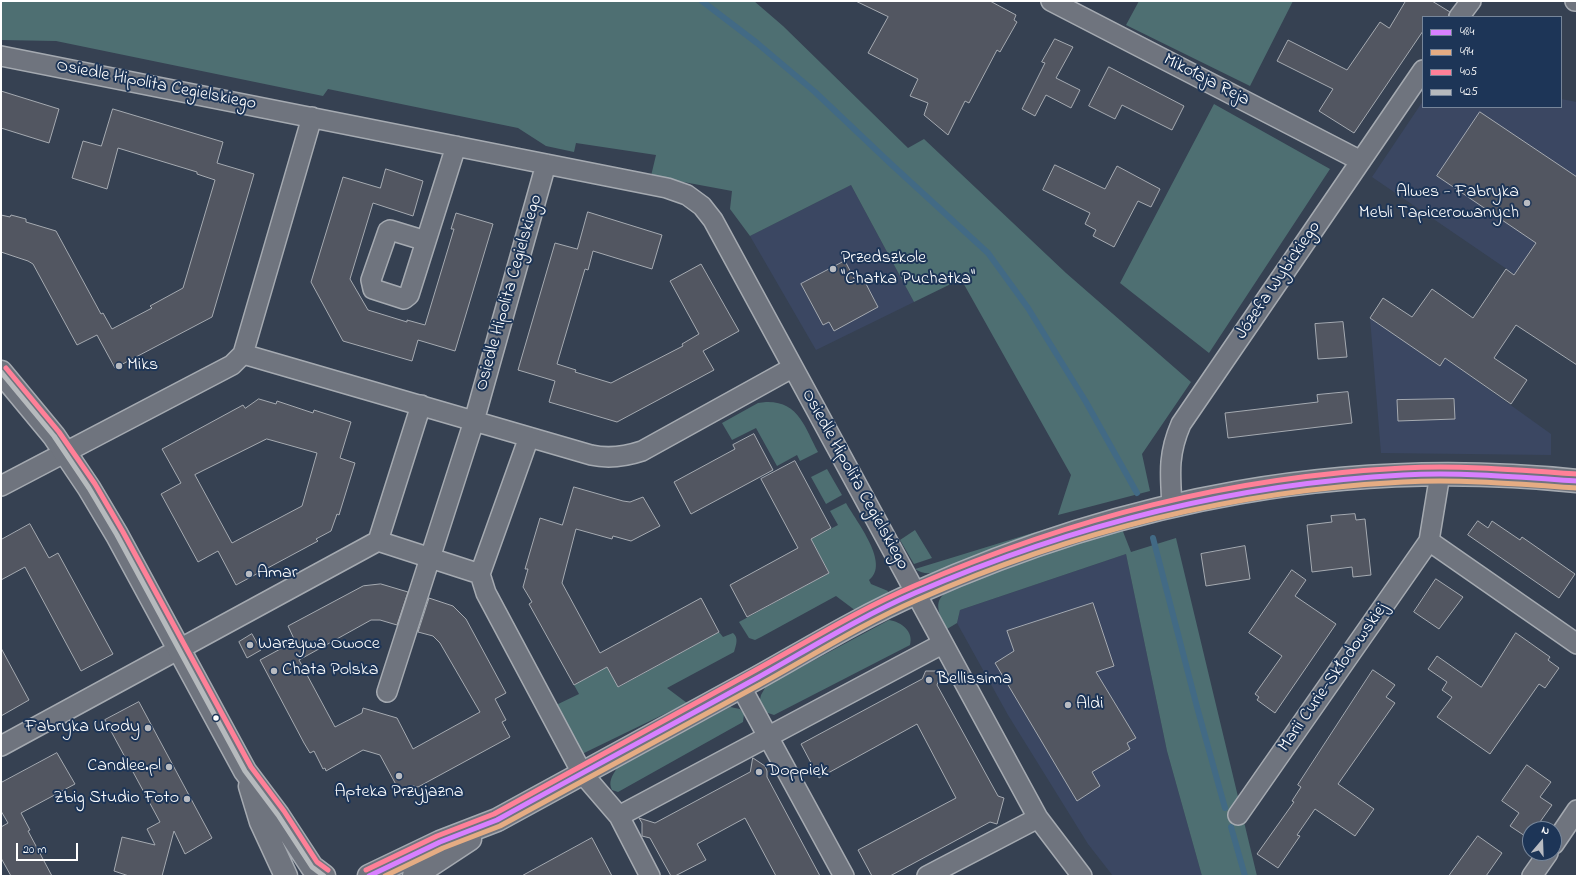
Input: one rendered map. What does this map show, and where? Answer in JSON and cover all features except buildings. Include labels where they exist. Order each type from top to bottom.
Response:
[{"type":"street","name":"Mikołaja Reja","points":[[1051,1],[1361,161]]},
{"type":"street","points":[[1460,16],[1471,1]]},
{"type":"street","name":"Osiedle Hipolita Cegielskiego","points":[[1,56],[667,188],[687,195],[698,203],[713,220],[792,368],[1038,818],[1082,876]]},
{"type":"street","name":"Józefa Wybickiego","points":[[1172,505],[1170,458],[1175,438],[1181,424],[1422,71]]},
{"type":"street","points":[[1,486],[232,365],[243,354],[312,117]]},
{"type":"street","points":[[426,241],[456,146]]},
{"type":"street","name":"Osiedle Hipolita Cegielskiego","points":[[387,692],[474,421],[546,164]]},
{"type":"street","name":"Osiedle Hipolita Cegielskiego","points":[[243,354],[591,455],[607,458],[636,453],[792,368]]},
{"type":"street","points":[[1,372],[25,400],[65,452],[105,513],[245,771],[312,866],[324,876]]},
{"type":"street","points":[[1,746],[378,541],[421,405]]},
{"type":"street","points":[[529,437],[480,574],[486,593],[582,773],[619,816],[650,876]]},
{"type":"street","points":[[414,876],[450,854],[497,820],[915,593],[1058,537],[1172,505],[1235,493],[1317,481],[1368,476],[1440,474],[1507,475],[1577,481]]},
{"type":"street","name":"Marii Curie-Skłodowskiej","points":[[1238,815],[1429,541],[1440,474]]},
{"type":"street","points":[[378,541],[480,574]]},
{"type":"street","points":[[1429,541],[1577,644]]},
{"type":"street","points":[[619,816],[942,644]]},
{"type":"street","points":[[741,687],[844,876]]},
{"type":"street","points":[[245,771],[260,822],[286,876]]},
{"type":"street","points":[[1562,832],[1577,810]]},
{"type":"street","points":[[927,876],[1038,818]]},
{"type":"street","points":[[369,876],[440,842],[497,820]]},
{"type":"street","points":[[1532,876],[1542,861]]},
{"type":"shaded area","points":[[1562,99],[1577,102],[1577,317],[1372,177],[1422,102],[1422,108],[1562,108]]},
{"type":"shaded area","name":"Przedszkole \"Chatka Puchatka\"","points":[[851,185],[914,302],[816,350],[750,236]]},
{"type":"shaded area","points":[[1370,318],[1440,365],[1445,358],[1551,434],[1551,455],[1381,453]]},
{"type":"shaded area","points":[[1126,554],[1167,751],[1202,876],[1113,876],[1088,844],[1008,715],[957,623],[960,610]]},
{"type":"green space","points":[[1,1],[754,1],[783,26],[908,148],[924,139],[1066,273],[1191,382],[1142,454],[1150,491],[1058,515],[1071,475],[961,279],[914,302],[851,185],[750,236],[730,209],[732,191],[651,176],[656,155],[576,143],[574,152],[546,146],[518,128],[328,89],[323,96],[56,41],[1,40]]},
{"type":"green space","points":[[1139,1],[1293,1],[1250,86],[1126,25]]},
{"type":"green space","points":[[1214,104],[1330,169],[1209,353],[1120,283]]},
{"type":"green space","points":[[758,403],[777,403],[794,411],[805,425],[818,452],[800,461],[797,455],[777,466],[756,428],[732,440],[722,423]]},
{"type":"green space","points":[[827,469],[842,495],[826,504],[811,477]]},
{"type":"green space","points":[[846,503],[870,542],[874,553],[876,564],[875,573],[869,580],[871,584],[888,591],[887,594],[856,611],[836,596],[755,640],[749,638],[739,622],[829,573],[811,539],[838,525],[830,511]]},
{"type":"green space","points":[[1122,529],[1131,552],[1176,538],[1257,876],[1202,876],[1167,751],[1126,554],[960,610],[957,623],[947,629],[940,616],[938,607],[940,599],[943,595],[955,587],[1068,546]]},
{"type":"green space","points":[[915,530],[932,558],[914,564],[900,540]]},
{"type":"green space","points":[[1039,531],[937,572],[926,573],[915,569]]},
{"type":"green space","points":[[889,620],[894,621],[906,628],[910,635],[910,645],[774,715],[765,712],[759,704],[761,695],[766,686]]},
{"type":"green space","points":[[719,632],[723,637],[733,633],[735,635],[736,642],[734,652],[667,688],[687,703],[582,754],[554,706],[579,694],[574,685],[607,667],[619,687]]},
{"type":"green space","points":[[730,707],[740,709],[744,714],[743,722],[618,792],[612,790],[612,776],[617,768]]},
{"type":"waterway","points":[[702,1],[757,43],[815,92],[988,253],[1028,308],[1086,402],[1137,493]]},
{"type":"waterway","points":[[1153,538],[1225,808]]},
{"type":"waterway","points":[[1231,827],[1245,876]]},
{"type":"transit line","name":"405","points":[[6,368],[59,432],[95,484],[123,532],[251,767],[284,811],[317,862],[328,870]]},
{"type":"transit line","name":"425","points":[[1,372],[54,436],[89,488],[117,535],[245,771],[278,815],[312,867],[324,876]]},
{"type":"transit line","name":"405","points":[[366,870],[437,836],[494,814],[893,595],[973,562],[1033,540],[1092,521],[1213,491],[1339,473],[1403,468],[1446,467],[1490,468],[1577,474]]},
{"type":"transit line","name":"484","points":[[369,876],[440,842],[497,820],[895,602],[974,569],[1033,547],[1093,528],[1215,498],[1339,480],[1403,475],[1446,474],[1490,475],[1577,481]]},
{"type":"transit line","name":"494","points":[[385,876],[443,848],[500,826],[897,609],[976,575],[1035,554],[1155,518],[1216,505],[1340,487],[1403,482],[1446,481],[1490,482],[1577,488]]},
{"type":"place","name":"Alwes - Fabryka Mebli Tapicerowanych","points":[[1527,203]]},
{"type":"place","name":"Przedszkole \"Chatka Puchatka\"","points":[[833,269]]},
{"type":"place","name":"Miks","points":[[119,366]]},
{"type":"place","name":"Amar","points":[[249,574]]},
{"type":"place","name":"Warzywa Owoce","points":[[250,645]]},
{"type":"place","name":"Chata Polska","points":[[274,671]]},
{"type":"place","name":"Bellissima","points":[[929,680]]},
{"type":"place","name":"Aldi","points":[[1068,705]]},
{"type":"place","name":"Fabryka Urody","points":[[148,728]]},
{"type":"place","name":"Candlee.pl","points":[[169,767]]},
{"type":"place","name":"Doppiek","points":[[759,772]]},
{"type":"place","name":"Apteka Przyjazna","points":[[399,776]]},
{"type":"place","name":"Zbig Studio Foto","points":[[187,799]]}]
